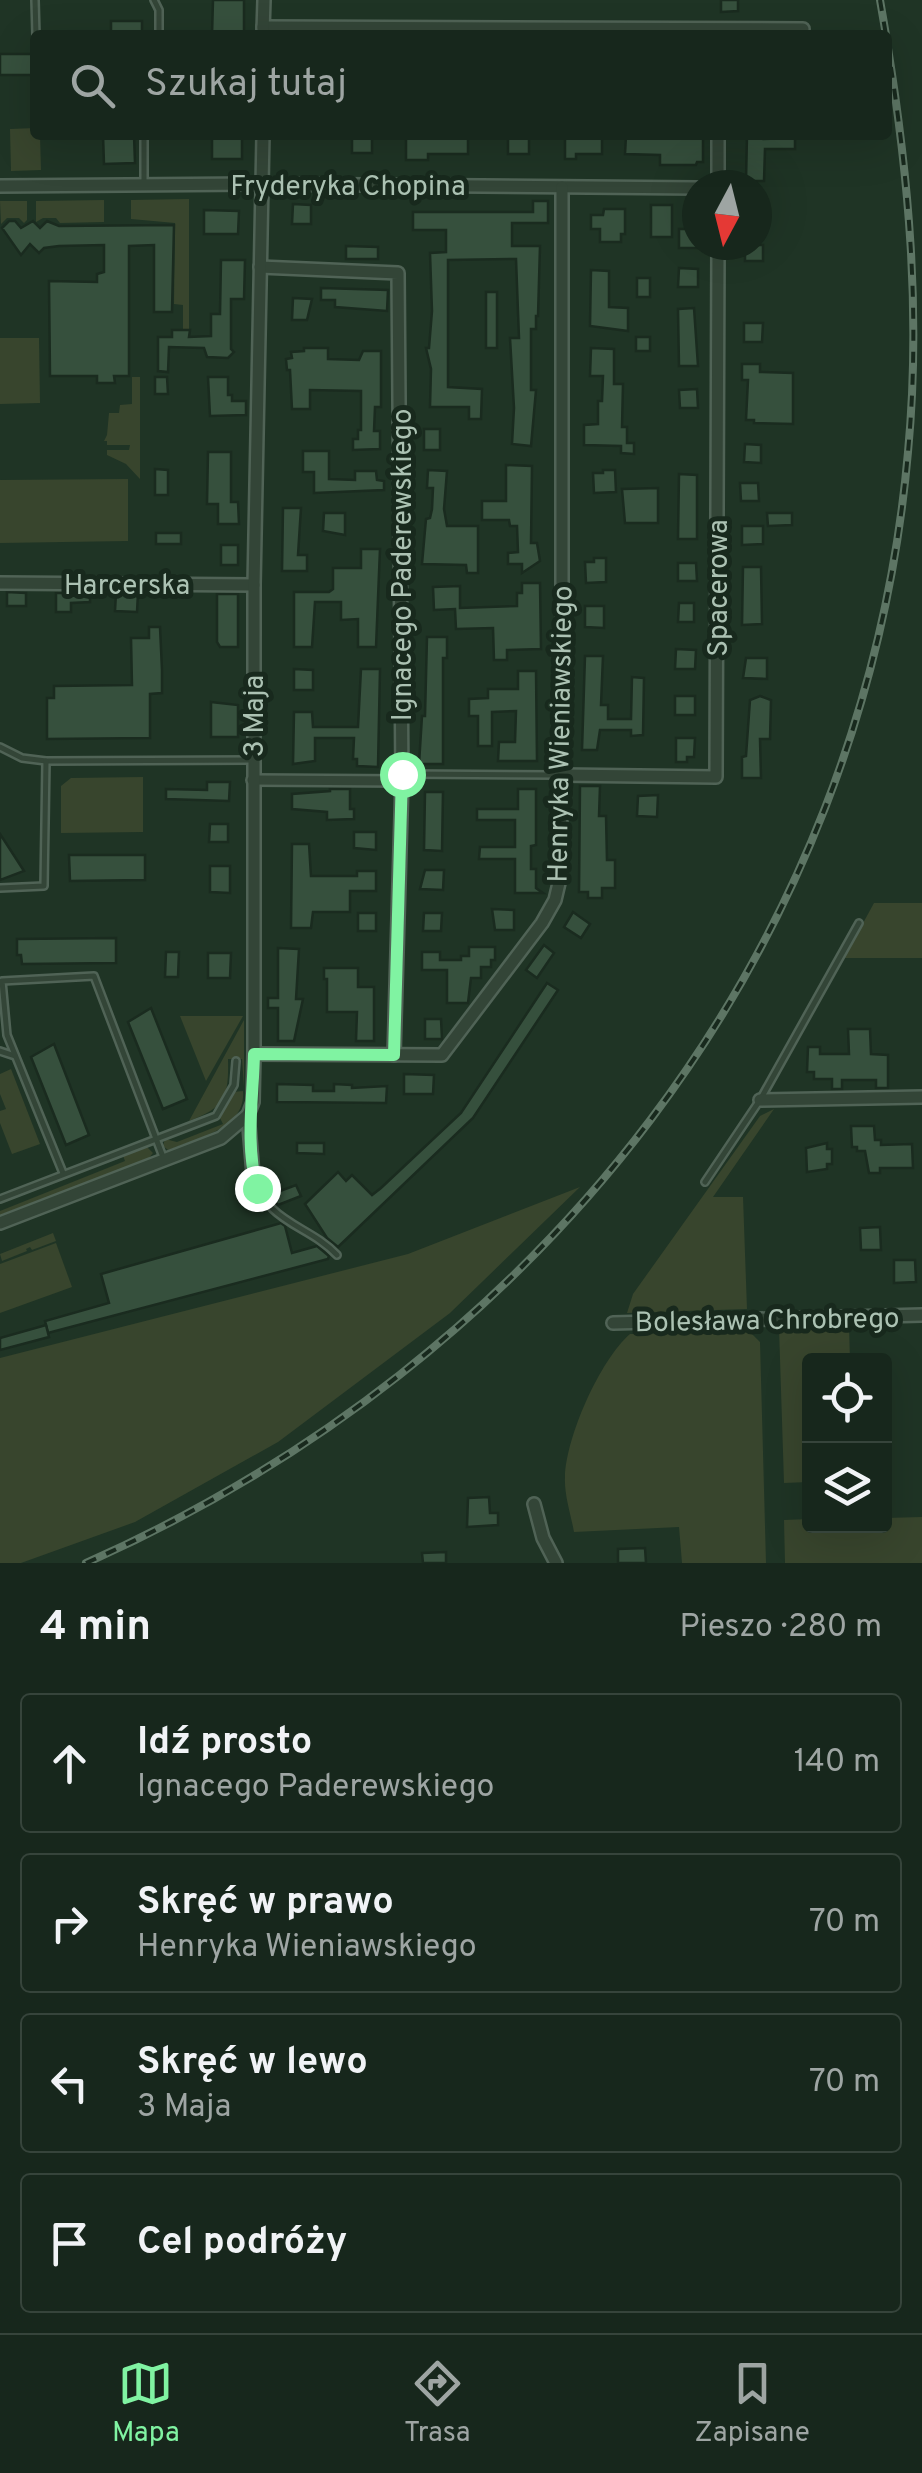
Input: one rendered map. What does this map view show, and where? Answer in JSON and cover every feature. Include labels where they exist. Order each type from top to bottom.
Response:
[{"type":"street","points":[[263,30],[264,0]]},
{"type":"street","points":[[775,30],[803,29]]},
{"type":"street","name":"3 Maja","points":[[253,1174],[248,1114],[253,1102],[254,1054],[252,760],[262,140]]},
{"type":"street","points":[[718,140],[718,170]]},
{"type":"street","name":"Fryderyka Chopina","points":[[0,186],[682,188]]},
{"type":"street","name":"Henryka Wieniawskiego","points":[[254,1054],[442,1056],[555,900],[559,883],[562,775],[562,187]]},
{"type":"street","name":"Spacerowa","points":[[562,775],[716,777],[718,260]]},
{"type":"street","name":"Ignacego Paderewskiego","points":[[260,267],[398,273],[402,778],[394,1055]]},
{"type":"street","name":"Harcerska","points":[[0,584],[254,585]]},
{"type":"street","points":[[252,780],[402,778]]},
{"type":"street","points":[[760,1100],[922,1098]]},
{"type":"street","points":[[0,1223],[221,1138],[248,1114]]},
{"type":"street","name":"Bolesława Chrobrego","points":[[612,1323],[922,1316]]},
{"type":"street","points":[[534,1504],[543,1538],[556,1563]]},
{"type":"lane","points":[[35,0],[36,30]]},
{"type":"lane","points":[[154,0],[159,10],[159,30]]},
{"type":"lane","points":[[144,140],[144,184]]},
{"type":"lane","points":[[0,747],[22,758],[46,761],[252,760]]},
{"type":"lane","points":[[0,888],[44,886],[46,761]]},
{"type":"lane","points":[[402,778],[562,775]]},
{"type":"lane","points":[[705,1182],[760,1100],[858,923]]},
{"type":"lane","points":[[63,1173],[15,1056],[3,1037],[2,981],[94,976],[164,1159]]},
{"type":"lane","points":[[0,1051],[15,1056]]},
{"type":"lane","points":[[0,1199],[216,1116],[234,1086],[236,1061]]},
{"type":"lane","name":"3 Maja","points":[[253,1174],[270,1208],[328,1245],[338,1256]]},
{"type":"green space","points":[[30,128],[30,140],[40,140],[41,170],[11,171],[10,129]]},
{"type":"green space","points":[[189,199],[189,329],[183,329],[183,305],[174,304],[175,223],[131,219],[131,200]]},
{"type":"green space","points":[[104,200],[104,222],[60,223],[56,218],[43,218],[36,222],[36,201]]},
{"type":"green space","points":[[0,201],[27,201],[27,220],[24,223],[19,218],[7,218],[1,224]]},
{"type":"green space","points":[[0,338],[39,338],[40,403],[0,404]]},
{"type":"green space","points":[[132,377],[140,377],[140,479],[126,464],[107,455],[107,450],[129,450],[130,445],[107,445],[104,441],[109,413],[119,413],[120,405],[132,404]]},
{"type":"green space","points":[[128,479],[128,541],[0,543],[0,480]]},
{"type":"green space","points":[[143,777],[143,832],[61,833],[61,786],[71,778]]},
{"type":"green space","points":[[874,903],[922,903],[922,958],[844,958]]},
{"type":"green space","points":[[180,1016],[243,1016],[206,1081]]},
{"type":"green space","points":[[244,1020],[244,1087],[242,1059],[228,1059],[222,1099],[210,1111],[189,1121]]},
{"type":"green space","points":[[11,1069],[40,1144],[12,1154],[0,1123],[0,1111],[6,1109],[0,1094],[0,1074]]},
{"type":"green space","points":[[243,1091],[237,1114],[220,1129],[168,1150],[163,1146],[165,1139],[177,1142],[223,1124],[217,1119],[233,1092]]},
{"type":"green space","points":[[774,1109],[713,1197],[743,1197],[747,1309],[627,1313],[633,1294],[760,1116]]},
{"type":"green space","points":[[147,1147],[153,1153],[148,1159],[0,1215],[0,1211],[125,1161],[123,1156]]},
{"type":"green space","points":[[580,1187],[450,1313],[278,1442],[135,1522],[21,1563],[0,1563],[0,1358],[408,1254]]},
{"type":"green space","points":[[53,1233],[56,1241],[32,1250],[30,1247],[2,1261],[0,1254]]},
{"type":"green space","points":[[56,1243],[72,1287],[0,1313],[0,1264]]},
{"type":"green space","points":[[849,1326],[850,1353],[802,1353],[802,1482],[784,1483],[779,1328]]},
{"type":"green space","points":[[750,1332],[760,1342],[766,1563],[682,1563],[679,1527],[574,1532],[565,1484],[571,1441],[597,1380],[619,1346],[630,1334]]},
{"type":"green space","points":[[922,1517],[922,1563],[785,1563],[784,1520],[802,1519],[802,1533],[892,1533],[892,1518]]},
{"type":"building","points":[[213,0],[244,0],[244,30],[212,30]]},
{"type":"building","points":[[721,0],[738,0],[738,11],[721,12]]},
{"type":"building","points":[[111,21],[142,21],[142,30],[111,30]]},
{"type":"building","points":[[0,54],[30,54],[30,75],[0,75]]},
{"type":"building","points":[[103,140],[134,140],[135,163],[104,164]]},
{"type":"building","points":[[212,140],[242,140],[242,159],[212,159]]},
{"type":"building","points":[[352,140],[372,140],[372,153],[352,153]]},
{"type":"building","points":[[406,140],[468,140],[468,154],[428,154],[428,160],[406,160]]},
{"type":"building","points":[[508,140],[529,140],[529,154],[508,154]]},
{"type":"building","points":[[565,140],[602,140],[602,154],[576,154],[576,159],[565,159]]},
{"type":"building","points":[[626,140],[703,140],[703,162],[696,165],[660,165],[660,155],[625,154]]},
{"type":"building","points":[[747,140],[795,140],[795,149],[765,149],[764,170],[746,170]]},
{"type":"building","points":[[533,201],[548,201],[548,223],[512,223],[512,246],[540,246],[538,316],[536,329],[531,329],[531,390],[536,390],[531,446],[512,444],[510,338],[519,338],[516,259],[448,260],[448,387],[482,389],[481,419],[469,419],[469,407],[430,407],[431,369],[426,348],[432,311],[430,253],[446,252],[446,230],[413,230],[413,212],[533,212]]},
{"type":"building","points":[[293,204],[311,205],[311,224],[292,224]]},
{"type":"building","points":[[651,205],[672,205],[672,237],[651,237]]},
{"type":"building","points":[[604,209],[625,209],[625,234],[621,234],[621,242],[600,242],[600,229],[591,229],[591,215],[603,215]]},
{"type":"building","points":[[204,210],[239,211],[238,234],[204,234]]},
{"type":"building","points":[[15,221],[21,228],[33,221],[40,228],[47,221],[59,226],[174,225],[172,312],[154,312],[154,245],[129,246],[129,376],[114,376],[115,383],[97,383],[97,376],[50,376],[49,281],[97,282],[97,274],[104,272],[104,245],[59,246],[44,248],[39,253],[30,244],[21,255],[2,228]]},
{"type":"building","points":[[346,246],[378,247],[378,259],[346,259]]},
{"type":"building","points":[[221,260],[245,260],[244,299],[231,299],[234,352],[228,358],[207,357],[204,348],[169,347],[168,372],[158,371],[158,337],[172,337],[172,330],[190,330],[189,337],[211,336],[211,314],[220,314]]},
{"type":"building","points":[[679,268],[698,269],[698,287],[678,287]]},
{"type":"building","points":[[591,270],[609,271],[609,307],[628,308],[628,331],[590,326]]},
{"type":"building","points":[[637,278],[650,278],[650,297],[637,297]]},
{"type":"building","points":[[321,288],[388,290],[387,311],[335,307],[335,300],[321,300]]},
{"type":"building","points":[[486,292],[497,292],[497,348],[486,348]]},
{"type":"building","points":[[293,298],[312,299],[307,320],[292,320]]},
{"type":"building","points":[[694,308],[698,366],[679,366],[678,309]]},
{"type":"building","points":[[744,323],[763,323],[762,342],[744,342]]},
{"type":"building","points":[[636,337],[650,337],[650,351],[636,351]]},
{"type":"building","points":[[328,348],[328,359],[359,360],[363,351],[381,351],[381,407],[375,407],[374,431],[380,431],[380,449],[353,450],[353,439],[358,439],[361,430],[361,391],[310,390],[310,409],[292,409],[286,359],[292,358],[291,352]]},
{"type":"building","points":[[591,348],[614,349],[614,384],[623,384],[622,427],[627,427],[627,443],[634,443],[634,454],[621,453],[621,446],[584,445],[584,425],[598,424],[598,401],[602,401],[603,376],[590,376]]},
{"type":"building","points":[[742,364],[760,364],[760,372],[793,373],[793,424],[746,420],[748,380],[742,380]]},
{"type":"building","points":[[155,377],[167,377],[168,394],[155,394]]},
{"type":"building","points":[[208,377],[228,377],[228,395],[232,395],[232,401],[246,401],[246,415],[210,416]]},
{"type":"building","points":[[697,389],[698,408],[680,408],[679,390]]},
{"type":"building","points":[[424,429],[440,429],[440,450],[424,450]]},
{"type":"building","points":[[745,444],[761,445],[761,463],[744,462]]},
{"type":"building","points":[[303,451],[329,451],[329,479],[355,480],[355,471],[376,471],[377,480],[384,481],[384,490],[314,493],[314,472],[303,472]]},
{"type":"building","points":[[208,452],[231,452],[231,502],[238,502],[239,524],[218,524],[218,504],[207,504]]},
{"type":"building","points":[[506,465],[532,466],[531,543],[537,543],[540,561],[522,573],[522,564],[508,564],[508,553],[518,552],[517,526],[510,526],[509,520],[482,520],[482,501],[506,501]]},
{"type":"building","points":[[155,469],[168,470],[168,495],[155,495]]},
{"type":"building","points":[[428,470],[447,471],[447,526],[478,526],[478,573],[467,573],[466,565],[422,564],[426,519],[432,509],[433,488],[427,488]]},
{"type":"building","points":[[615,470],[616,492],[594,493],[593,473]]},
{"type":"building","points":[[679,474],[697,475],[697,539],[678,539]]},
{"type":"building","points":[[740,483],[758,483],[759,501],[741,501]]},
{"type":"building","points":[[658,488],[658,523],[625,523],[622,489]]},
{"type":"building","points":[[283,508],[301,508],[298,555],[307,555],[307,571],[282,571]]},
{"type":"building","points":[[324,513],[345,513],[345,535],[323,531]]},
{"type":"building","points":[[767,513],[792,513],[792,525],[768,526]]},
{"type":"building","points":[[742,526],[763,526],[763,544],[742,545]]},
{"type":"building","points":[[156,533],[181,533],[181,544],[156,544]]},
{"type":"building","points":[[221,545],[238,545],[238,565],[221,565]]},
{"type":"building","points":[[361,549],[380,549],[376,647],[358,647],[358,619],[341,620],[341,602],[315,602],[312,647],[294,647],[294,592],[329,592],[333,589],[333,568],[361,568]]},
{"type":"building","points":[[594,558],[606,558],[606,582],[586,583],[585,562],[594,562]]},
{"type":"building","points":[[678,563],[696,563],[697,581],[678,581]]},
{"type":"building","points":[[743,567],[761,567],[762,624],[742,625]]},
{"type":"building","points":[[522,583],[540,583],[541,649],[507,650],[507,660],[494,660],[493,628],[456,629],[455,609],[434,610],[433,587],[460,586],[460,608],[517,606]]},
{"type":"building","points":[[7,592],[26,593],[26,606],[7,606]]},
{"type":"building","points":[[56,593],[90,593],[90,602],[71,603],[71,612],[56,612]]},
{"type":"building","points":[[116,593],[138,593],[137,612],[115,611]]},
{"type":"building","points":[[217,594],[238,594],[238,647],[220,647],[217,642]]},
{"type":"building","points":[[679,603],[694,603],[694,622],[678,622]]},
{"type":"building","points":[[585,606],[604,606],[604,628],[585,627]]},
{"type":"building","points":[[149,627],[160,627],[162,670],[162,693],[150,694],[150,738],[47,739],[47,698],[54,698],[54,686],[132,685],[131,638],[149,638]]},
{"type":"building","points":[[427,637],[447,637],[447,658],[443,658],[443,764],[419,764]]},
{"type":"building","points":[[676,649],[696,650],[695,669],[675,669]]},
{"type":"building","points":[[585,656],[603,656],[601,705],[608,705],[608,719],[631,719],[632,677],[644,678],[643,735],[631,736],[631,730],[600,730],[597,750],[582,750]]},
{"type":"building","points":[[746,658],[767,658],[767,679],[743,678]]},
{"type":"building","points":[[294,669],[313,670],[313,690],[294,690]]},
{"type":"building","points":[[361,669],[380,669],[378,767],[357,766],[357,759],[353,759],[354,738],[315,738],[315,761],[293,764],[294,712],[312,712],[313,727],[358,727]]},
{"type":"building","points":[[518,671],[536,671],[537,761],[498,761],[499,742],[515,742],[516,711],[492,712],[492,746],[478,746],[478,716],[469,716],[469,699],[488,698],[488,689],[518,689]]},
{"type":"building","points":[[675,696],[695,696],[695,715],[675,715]]},
{"type":"building","points":[[760,696],[771,700],[770,739],[760,739],[761,778],[742,778],[750,700]]},
{"type":"building","points":[[211,702],[238,705],[238,737],[211,737]]},
{"type":"building","points":[[676,738],[695,738],[694,757],[687,757],[687,762],[676,762]]},
{"type":"building","points":[[207,782],[230,782],[229,801],[166,799],[166,789],[207,790]]},
{"type":"building","points":[[580,786],[600,786],[599,816],[606,816],[607,860],[615,860],[615,888],[602,888],[602,898],[588,898],[588,892],[579,892]]},
{"type":"building","points":[[350,789],[354,819],[327,820],[327,812],[292,809],[292,794]]},
{"type":"building","points":[[518,789],[536,789],[536,845],[531,846],[531,869],[536,869],[536,888],[543,893],[515,893],[515,859],[479,859],[480,847],[515,847],[515,820],[477,820],[477,809],[518,809]]},
{"type":"building","points":[[425,792],[443,792],[442,851],[424,850]]},
{"type":"building","points":[[658,795],[657,817],[637,816],[638,796]]},
{"type":"building","points":[[210,824],[228,824],[228,842],[209,842]]},
{"type":"building","points":[[354,832],[376,832],[376,850],[354,848]]},
{"type":"building","points":[[0,834],[24,871],[0,880]]},
{"type":"building","points":[[292,844],[309,844],[311,876],[357,876],[357,871],[376,871],[376,891],[350,891],[350,912],[313,912],[311,928],[291,928]]},
{"type":"building","points":[[69,855],[145,855],[145,880],[70,881]]},
{"type":"building","points":[[210,866],[230,866],[230,893],[210,892]]},
{"type":"building","points":[[425,870],[444,870],[443,890],[420,889]]},
{"type":"building","points":[[492,909],[514,910],[514,930],[495,930]]},
{"type":"building","points":[[573,912],[590,924],[581,938],[564,927]]},
{"type":"building","points":[[358,913],[376,913],[376,931],[358,931]]},
{"type":"building","points":[[424,913],[442,913],[441,931],[423,931]]},
{"type":"building","points":[[116,938],[116,963],[22,964],[21,955],[17,955],[17,939]]},
{"type":"building","points":[[544,945],[554,953],[537,978],[526,970]]},
{"type":"building","points":[[469,947],[495,947],[495,960],[491,960],[491,967],[481,967],[481,978],[471,978],[468,1003],[447,1003],[447,970],[422,970],[422,952],[440,952],[440,960],[461,960],[461,956],[469,956]]},
{"type":"building","points":[[278,948],[299,949],[296,999],[303,999],[294,1041],[278,1041],[278,1008],[268,1008],[268,998],[278,998]]},
{"type":"building","points":[[166,952],[179,952],[178,977],[165,977]]},
{"type":"building","points":[[208,953],[231,953],[230,978],[208,978]]},
{"type":"building","points":[[324,968],[358,968],[358,987],[374,987],[374,1041],[356,1041],[357,1012],[327,1012]]},
{"type":"building","points":[[547,983],[558,990],[473,1118],[338,1247],[327,1238],[305,1204],[338,1172],[346,1181],[352,1175],[372,1195],[381,1188],[461,1113]]},
{"type":"building","points":[[151,1008],[187,1099],[163,1109],[128,1022]]},
{"type":"building","points":[[425,1019],[441,1019],[442,1039],[425,1039]]},
{"type":"building","points":[[848,1029],[870,1029],[871,1054],[888,1055],[888,1088],[876,1088],[876,1080],[842,1080],[842,1089],[832,1089],[832,1079],[814,1079],[814,1072],[807,1072],[808,1047],[820,1047],[820,1054],[849,1054]]},
{"type":"building","points":[[54,1044],[89,1135],[66,1145],[31,1057]]},
{"type":"building","points":[[404,1074],[434,1075],[433,1094],[404,1094]]},
{"type":"building","points":[[277,1084],[313,1085],[313,1091],[334,1091],[334,1084],[352,1088],[387,1086],[386,1103],[277,1102]]},
{"type":"building","points":[[851,1126],[874,1126],[875,1140],[881,1140],[881,1145],[912,1144],[913,1168],[880,1168],[880,1173],[869,1173],[865,1151],[852,1147]]},
{"type":"building","points":[[297,1143],[324,1143],[324,1154],[297,1153]]},
{"type":"building","points":[[827,1143],[827,1149],[832,1149],[832,1164],[827,1164],[827,1169],[807,1172],[806,1148]]},
{"type":"building","points":[[296,1185],[301,1196],[278,1205],[275,1202],[272,1194]]},
{"type":"building","points":[[281,1223],[292,1253],[317,1246],[328,1259],[48,1333],[45,1321],[109,1303],[101,1274]]},
{"type":"building","points":[[880,1227],[881,1250],[861,1250],[860,1228]]},
{"type":"building","points":[[894,1260],[915,1260],[916,1282],[894,1283]]},
{"type":"building","points":[[46,1325],[49,1337],[0,1350],[0,1338]]},
{"type":"building","points":[[489,1497],[490,1513],[498,1513],[498,1525],[467,1527],[468,1498]]},
{"type":"building","points":[[645,1548],[646,1563],[618,1563],[618,1549]]},
{"type":"building","points":[[446,1552],[446,1563],[423,1563],[422,1553]]},
{"type":"railway","points":[[880,0],[885,30]]},
{"type":"railway","points":[[86,1563],[250,1478],[399,1375],[534,1255],[650,1120],[748,971],[825,809],[879,635],[908,452],[912,400],[911,246],[892,78]]},
{"type":"route","points":[[257,1188],[248,1114],[253,1102],[254,1054],[394,1055],[402,774]]}]
